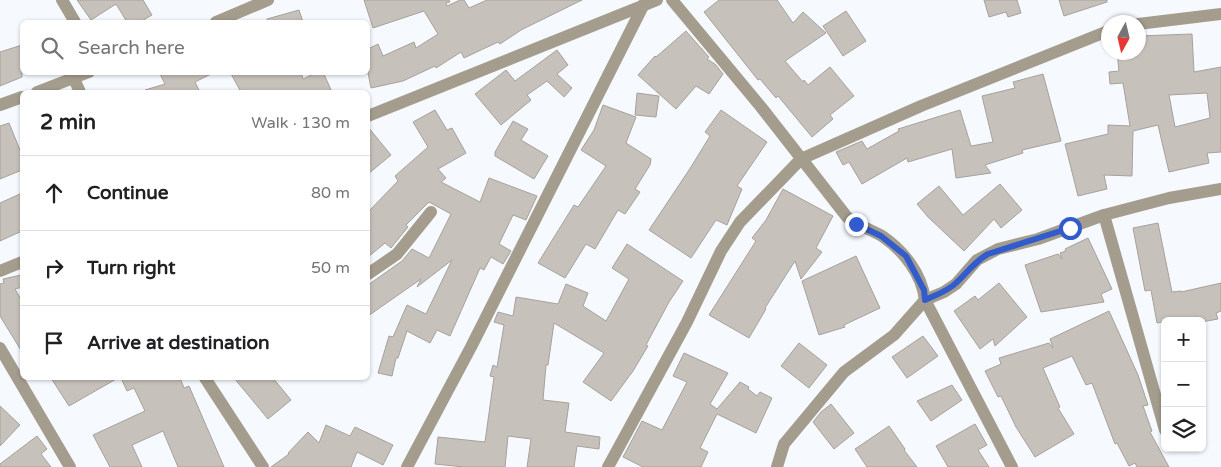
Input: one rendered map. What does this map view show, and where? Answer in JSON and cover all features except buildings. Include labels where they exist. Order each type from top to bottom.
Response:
[{"type":"street","points":[[62,0],[74,20]]},
{"type":"street","points":[[221,20],[268,0]]},
{"type":"street","points":[[370,115],[657,0]]},
{"type":"street","points":[[672,0],[847,217],[856,224],[881,236],[906,256],[924,290],[925,300],[1012,467]]},
{"type":"street","points":[[407,467],[471,347],[644,4]]},
{"type":"street","points":[[1146,23],[1221,14]]},
{"type":"street","points":[[608,467],[688,322],[721,251],[740,222],[801,158],[921,106],[1101,34]]},
{"type":"street","points":[[42,90],[83,75]]},
{"type":"street","points":[[74,79],[79,90]]},
{"type":"street","points":[[0,106],[20,99]]},
{"type":"street","points":[[776,467],[784,444],[844,372],[894,335],[925,300],[944,292],[956,284],[977,260],[998,249],[1038,239],[1104,215],[1169,198],[1221,189]]},
{"type":"street","points":[[370,273],[398,254],[431,212]]},
{"type":"street","points":[[1104,215],[1161,416]]},
{"type":"street","points":[[0,270],[20,263]]},
{"type":"street","points":[[0,348],[70,467]]},
{"type":"street","points":[[206,380],[263,467]]},
{"type":"route","points":[[856,224],[881,236],[906,256],[924,290],[925,300],[944,292],[956,284],[977,260],[998,249],[1038,239],[1070,228]]}]
